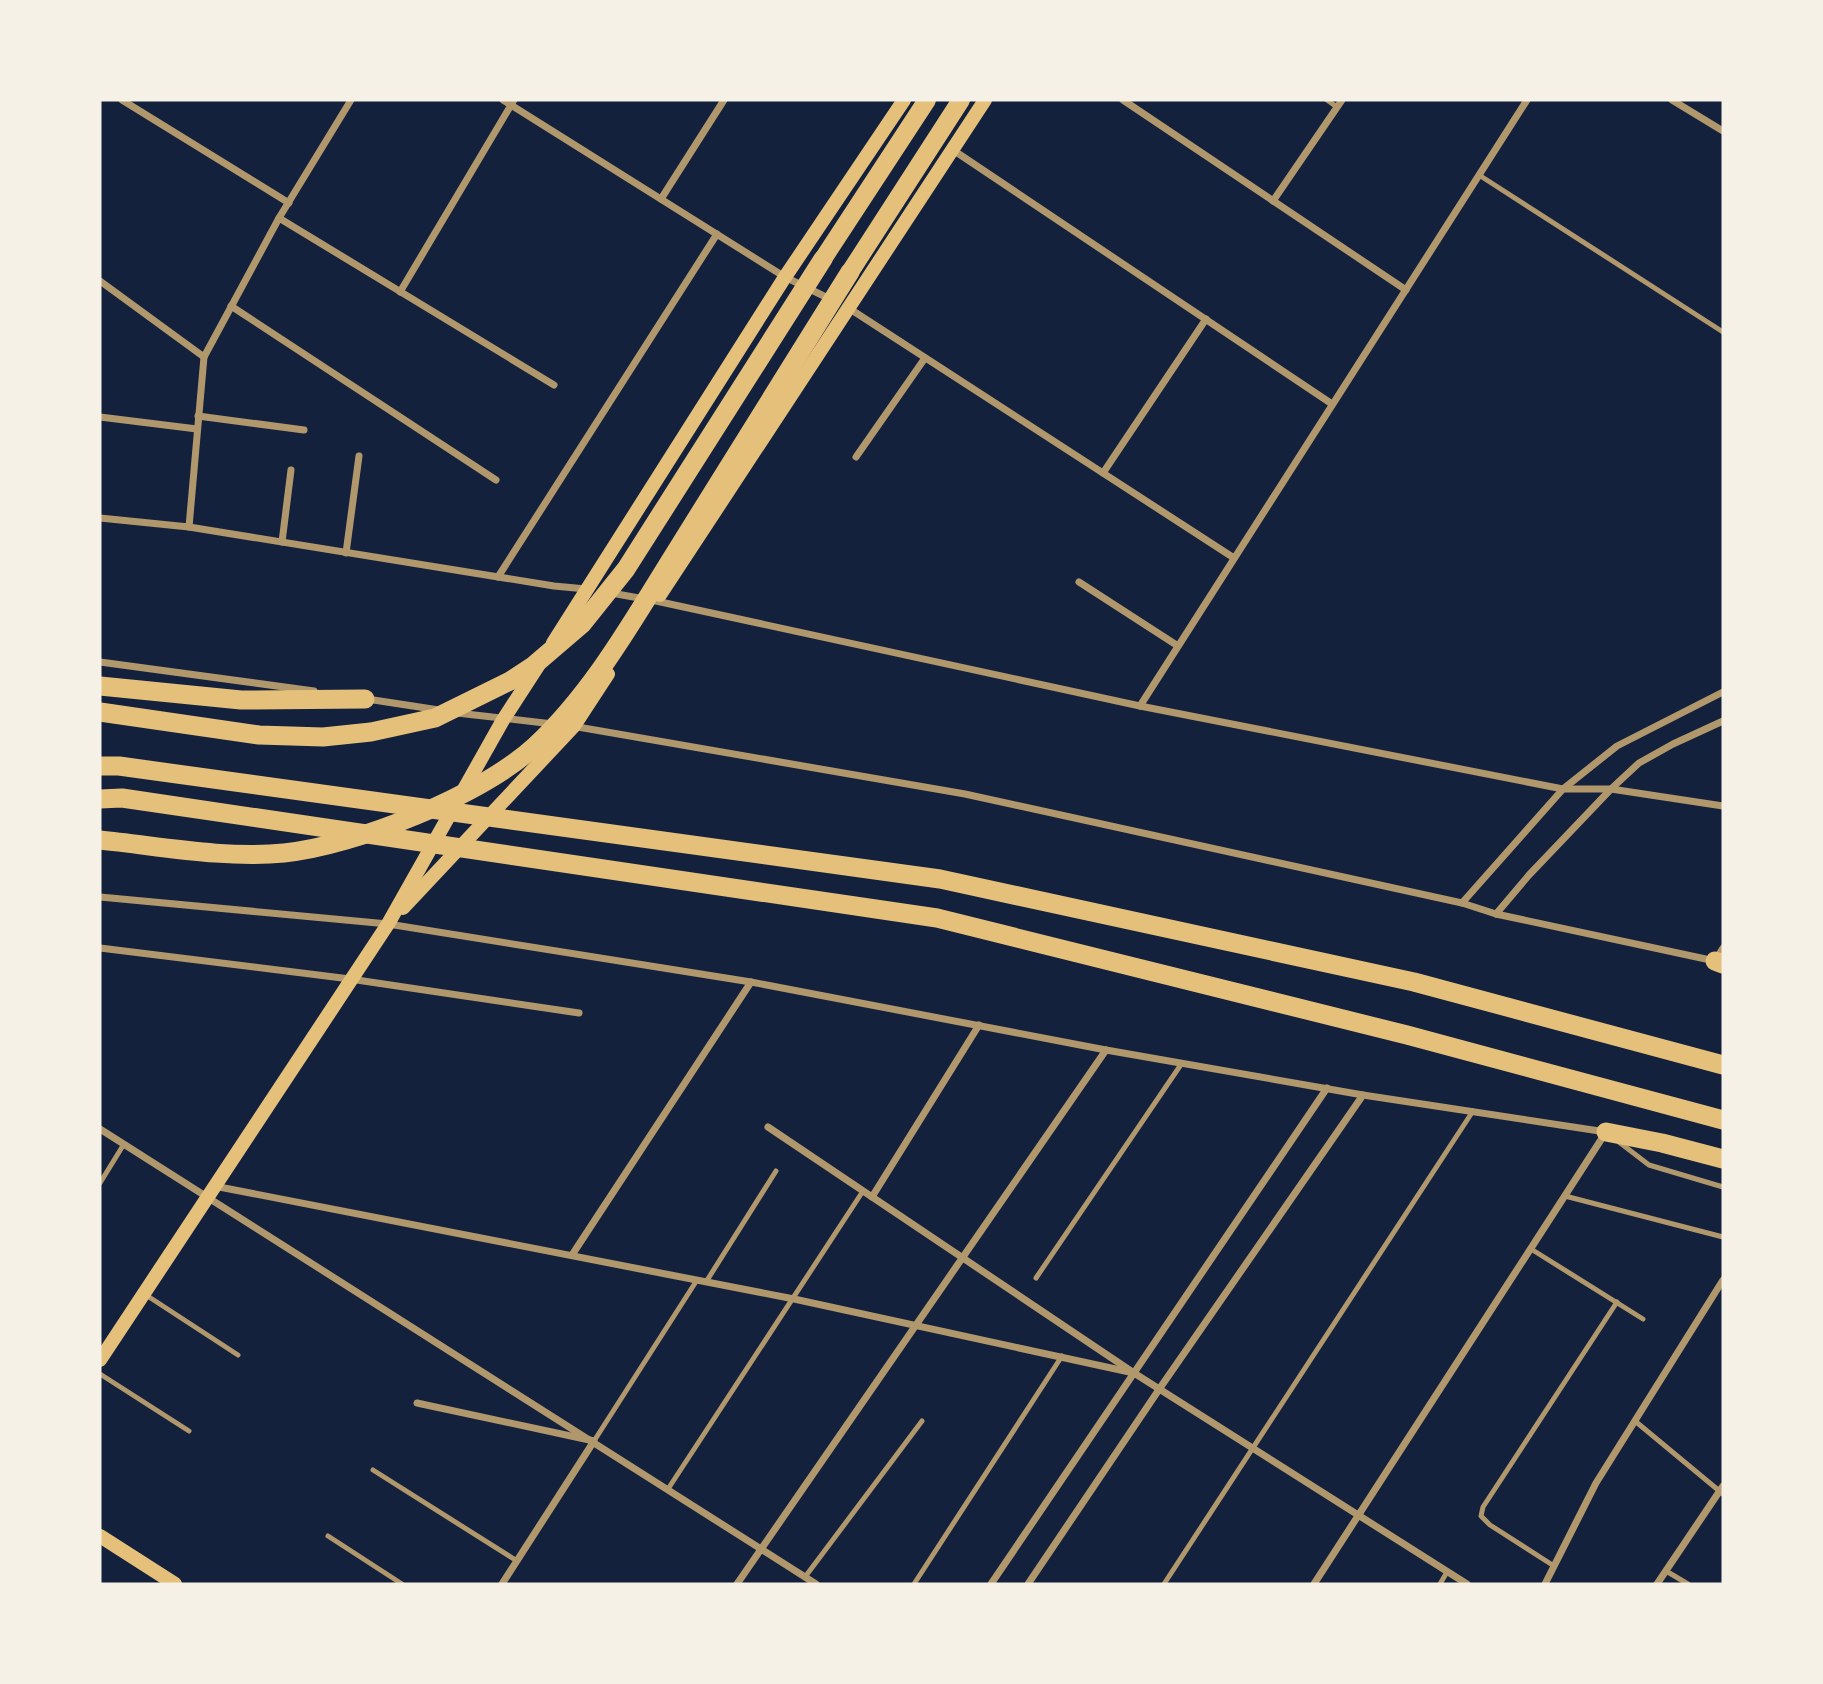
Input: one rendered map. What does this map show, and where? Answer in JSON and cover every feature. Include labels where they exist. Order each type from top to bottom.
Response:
[{"type":"highway","points":[[100,712],[259,735],[323,737],[371,732],[435,718],[510,681],[533,666],[575,631],[612,587],[927,100]]},
{"type":"highway","points":[[100,840],[248,855],[315,848],[384,827],[453,799],[487,780],[534,747],[583,694],[633,620],[850,272],[961,100]]},
{"type":"highway","points":[[100,686],[241,700],[365,699]]},
{"type":"highway","points":[[100,766],[133,768],[940,879],[1414,982],[1723,1065]]},
{"type":"highway","points":[[100,799],[122,798],[937,918],[1407,1035],[1723,1120]]},
{"type":"highway","points":[[1606,1132],[1662,1143],[1723,1160]]},
{"type":"main road","points":[[100,1360],[388,925],[503,720],[785,277],[904,100]]},
{"type":"main road","points":[[388,925],[574,726],[985,100]]},
{"type":"main road","points":[[100,1536],[174,1584]]},
{"type":"street","points":[[122,100],[289,203]]},
{"type":"street","points":[[188,527],[204,357],[279,219],[351,100]]},
{"type":"street","points":[[503,100],[513,102],[785,277],[849,308],[1234,558]]},
{"type":"street","points":[[661,199],[724,100]]},
{"type":"street","points":[[1123,100],[1406,290]]},
{"type":"street","points":[[1140,706],[1527,100]]},
{"type":"street","points":[[1672,100],[1723,131]]},
{"type":"street","points":[[400,292],[513,102]]},
{"type":"street","points":[[1273,201],[1340,103]]},
{"type":"street","points":[[953,150],[1332,404]]},
{"type":"street","points":[[279,219],[554,385]]},
{"type":"street","points":[[498,577],[717,234]]},
{"type":"street","points":[[100,281],[204,357]]},
{"type":"street","points":[[231,306],[496,480]]},
{"type":"street","points":[[1102,472],[1206,319]]},
{"type":"street","points":[[856,457],[925,358]]},
{"type":"street","points":[[198,416],[303,430]]},
{"type":"street","points":[[100,417],[197,429]]},
{"type":"street","points":[[346,553],[359,456]]},
{"type":"street","points":[[282,542],[291,470]]},
{"type":"street","points":[[100,518],[188,527],[656,601],[1140,706],[1563,789],[1611,789],[1723,806]]},
{"type":"street","points":[[1079,582],[1178,646]]},
{"type":"street","points":[[100,662],[503,720],[574,726],[965,794],[1462,903],[1496,914],[1721,959]]},
{"type":"street","points":[[1462,903],[1563,789],[1617,746],[1723,692]]},
{"type":"street","points":[[1496,914],[1529,875],[1611,789],[1639,764],[1673,744],[1723,721]]},
{"type":"street","points":[[100,897],[388,925],[751,982],[1106,1050],[1606,1132],[1314,1584]]},
{"type":"street","points":[[100,948],[350,979],[579,1013]]},
{"type":"street","points":[[572,1255],[751,982]]},
{"type":"street","points":[[872,1197],[979,1025]]},
{"type":"street","points":[[737,1584],[1106,1050]]},
{"type":"street","points":[[991,1584],[1327,1088]]},
{"type":"street","points":[[1028,1584],[1363,1094]]},
{"type":"street","points":[[768,1126],[1134,1373],[1467,1584]]},
{"type":"street","points":[[100,1129],[210,1192],[816,1584]]},
{"type":"street","points":[[210,1192],[572,1255],[916,1324],[1134,1373]]},
{"type":"street","points":[[1545,1584],[1596,1483],[1723,1280]]},
{"type":"street","points":[[417,1403],[594,1441]]},
{"type":"street","points":[[503,1584],[594,1441]]},
{"type":"street","points":[[1657,1584],[1722,1491]]},
{"type":"lane","points":[[1326,100],[1340,103]]},
{"type":"lane","points":[[1479,175],[1723,332]]},
{"type":"lane","points":[[1036,1278],[1182,1062]]},
{"type":"lane","points":[[1164,1584],[1473,1111]]},
{"type":"lane","points":[[1606,1132],[1650,1165],[1723,1187]]},
{"type":"lane","points":[[100,1183],[124,1144]]},
{"type":"lane","points":[[706,1282],[776,1171]]},
{"type":"lane","points":[[668,1489],[863,1191]]},
{"type":"lane","points":[[1565,1196],[1723,1237]]},
{"type":"lane","points":[[1531,1249],[1643,1319]]},
{"type":"lane","points":[[594,1441],[697,1280]]},
{"type":"lane","points":[[144,1293],[238,1355]]},
{"type":"lane","points":[[1554,1566],[1490,1525],[1481,1516],[1483,1507],[1617,1302]]},
{"type":"lane","points":[[914,1584],[1062,1356]]},
{"type":"lane","points":[[100,1374],[189,1431]]},
{"type":"lane","points":[[805,1577],[922,1421]]},
{"type":"lane","points":[[1635,1421],[1722,1491]]},
{"type":"lane","points":[[373,1470],[517,1561]]},
{"type":"lane","points":[[328,1536],[402,1584]]},
{"type":"lane","points":[[1666,1571],[1688,1584]]},
{"type":"lane","points":[[1440,1584],[1447,1572]]}]
